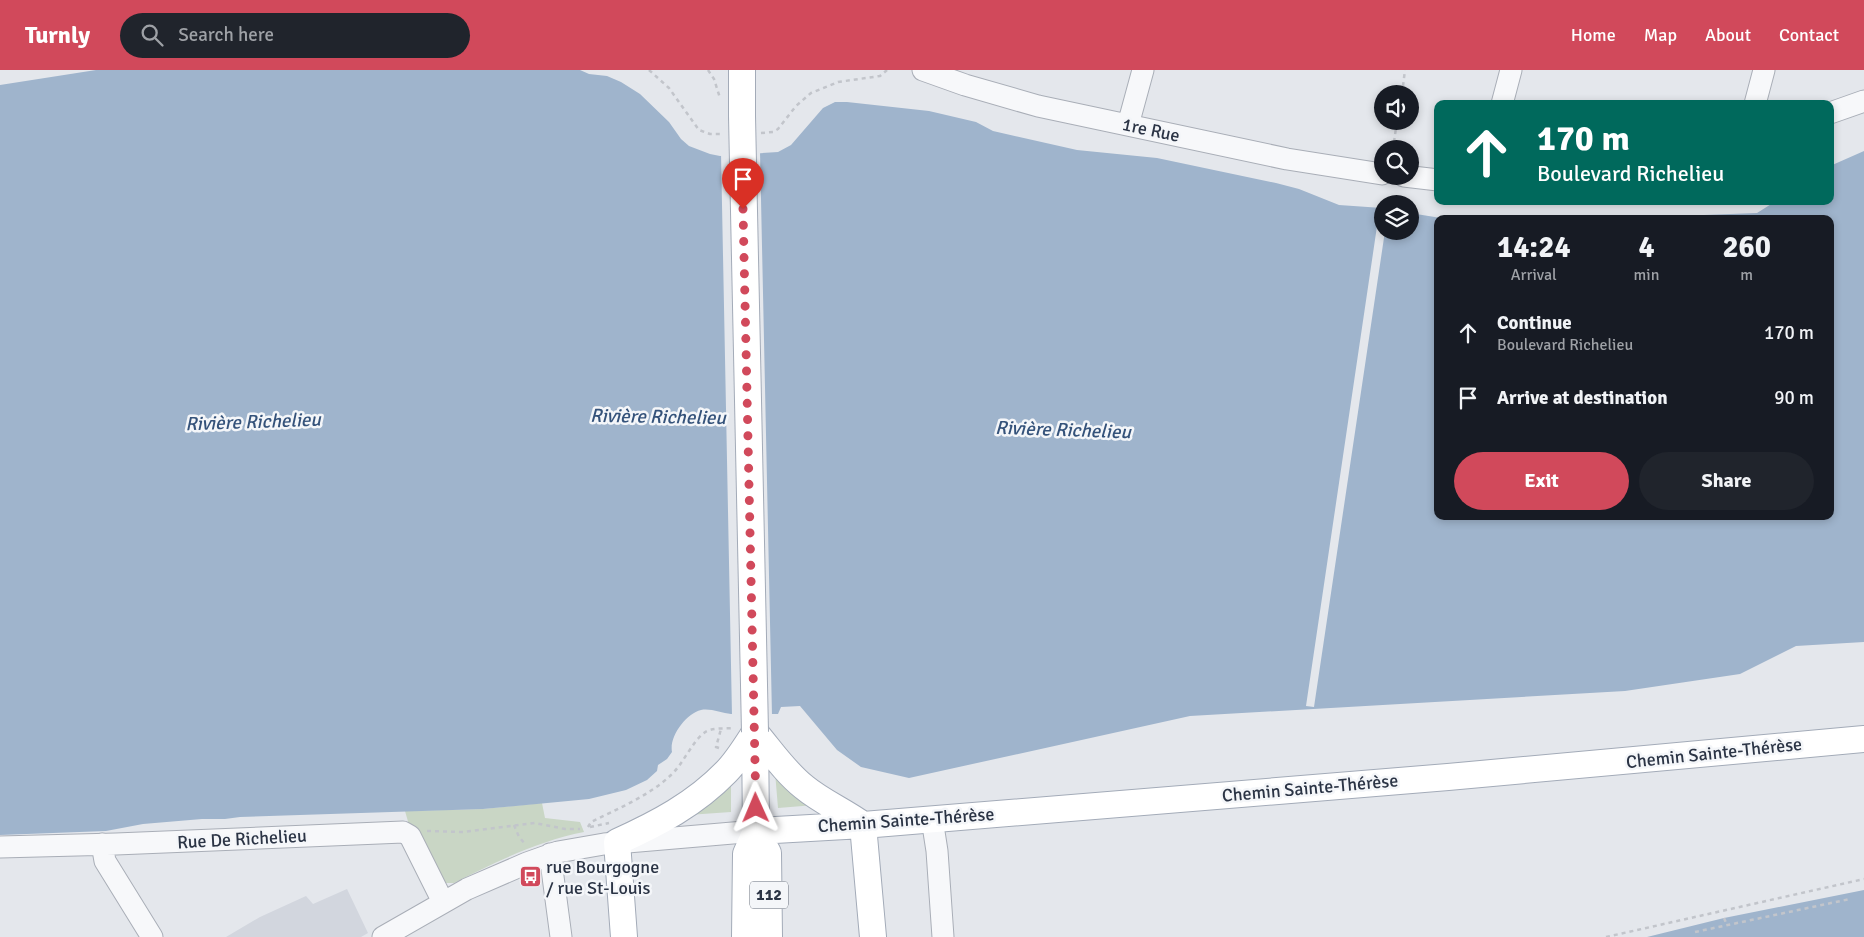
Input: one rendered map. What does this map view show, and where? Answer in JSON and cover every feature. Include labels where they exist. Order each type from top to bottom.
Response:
[{"type":"main road","points":[[725,70],[735,87],[759,70]]},
{"type":"main road","name":"112","points":[[735,87],[744,225],[749,418],[747,730],[756,831],[768,853],[769,937]]},
{"type":"main road","points":[[624,937],[615,832],[669,817],[698,797],[727,772],[747,730],[799,784],[863,824],[873,937]]},
{"type":"main road","name":"Chemin Sainte-Thérèse","points":[[756,831],[932,819],[1572,766],[1864,739]]},
{"type":"main road","name":"112","points":[[745,937],[746,854],[756,831]]},
{"type":"street","name":"1re Rue","points":[[924,70],[1021,102],[1302,162],[1374,173]]},
{"type":"street","points":[[1128,126],[1143,70]]},
{"type":"street","points":[[1503,100],[1511,70]]},
{"type":"street","points":[[1756,100],[1764,70]]},
{"type":"street","points":[[1834,112],[1864,101]]},
{"type":"street","points":[[1419,178],[1434,180]]},
{"type":"street","points":[[932,819],[937,851],[943,937]]},
{"type":"street","points":[[383,937],[478,883],[550,854],[578,847],[615,832],[756,831]]},
{"type":"street","name":"Rue De Richelieu","points":[[0,847],[403,832],[410,836],[443,902]]},
{"type":"street","points":[[102,844],[105,861],[152,937]]},
{"type":"street","points":[[550,854],[561,937]]},
{"type":"path","points":[[708,70],[717,87],[735,87]]},
{"type":"path","points":[[1403,85],[1405,70]]},
{"type":"path","points":[[717,745],[721,729]]},
{"type":"path","points":[[588,827],[591,822],[660,784],[678,768],[703,734],[709,730],[747,730]]},
{"type":"path","points":[[422,831],[463,832],[538,823],[562,828],[588,827],[615,832]]},
{"type":"path","points":[[514,825],[519,837],[529,848]]},
{"type":"path","points":[[1606,937],[1864,879]]},
{"type":"path","points":[[1695,932],[1850,899]]},
{"type":"path","points":[[1724,918],[1727,925]]},
{"type":"shaded area","points":[[347,889],[368,933],[361,937],[226,937],[260,917],[306,896],[313,904]]},
{"type":"green space","points":[[775,772],[815,805],[778,808]]},
{"type":"green space","points":[[731,784],[731,812],[688,815]]},
{"type":"green space","points":[[542,803],[545,818],[580,822],[584,832],[534,847],[501,860],[454,883],[445,883],[409,825],[405,811],[483,809]]},
{"type":"water","name":"Rivière Richelieu","points":[[96,70],[580,70],[589,74],[607,76],[621,82],[640,94],[669,122],[681,139],[689,146],[720,156],[778,152],[791,145],[823,108],[835,102],[847,102],[929,111],[976,122],[993,131],[1077,150],[1157,158],[1276,183],[1299,189],[1339,205],[1374,207],[1374,240],[1419,240],[1419,214],[1434,217],[1434,520],[1834,520],[1834,215],[1704,215],[1757,213],[1770,205],[1834,205],[1834,164],[1864,151],[1864,642],[1796,646],[1740,674],[1625,691],[1190,716],[909,778],[861,767],[837,750],[800,706],[781,707],[778,714],[731,714],[701,710],[695,712],[680,726],[673,739],[672,752],[667,759],[658,765],[657,771],[647,780],[626,790],[589,799],[483,809],[202,819],[143,824],[106,831],[0,835],[0,85]]},
{"type":"water","points":[[1864,890],[1864,937],[1647,937],[1724,918]]},
{"type":"pier","points":[[760,152],[772,716],[732,716],[721,153]]},
{"type":"pier","points":[[1375,240],[1384,240],[1314,707],[1306,706]]},
{"type":"place","name":"rue Bourgogne / rue St-Louis","points":[[530,877]]},
{"type":"route","points":[[743,209],[756,808]]}]
